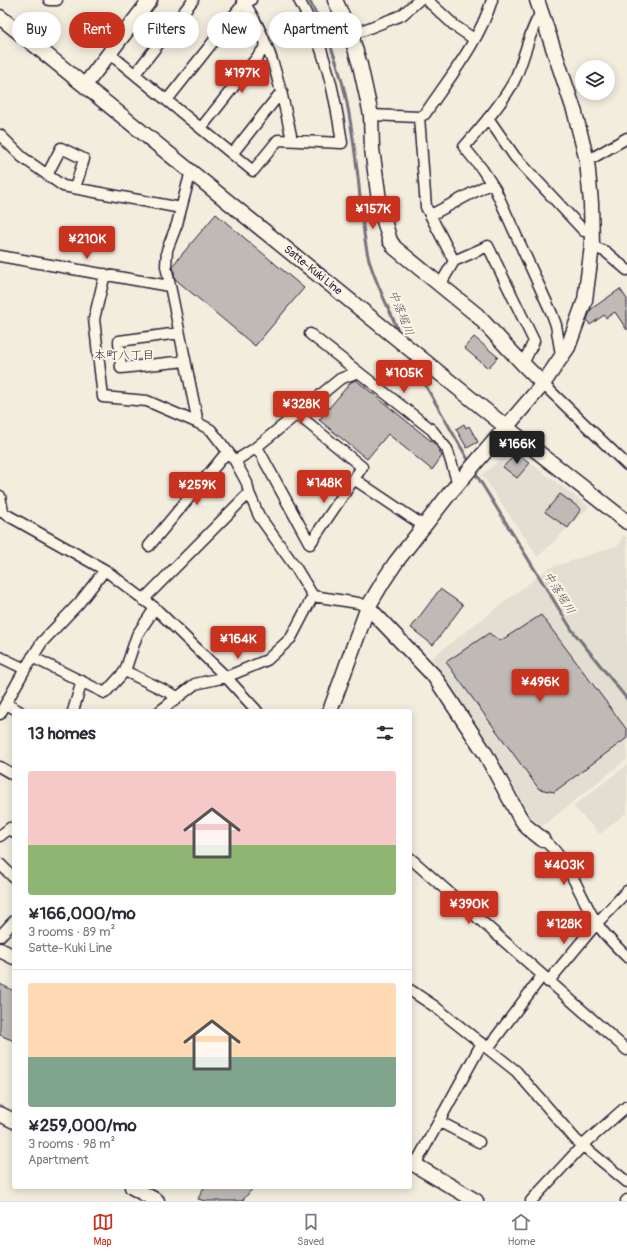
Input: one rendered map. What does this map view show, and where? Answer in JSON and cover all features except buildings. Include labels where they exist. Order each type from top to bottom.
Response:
[{"type":"street","points":[[49,0],[57,0]]},
{"type":"street","points":[[135,74],[193,0]]},
{"type":"street","points":[[110,54],[253,171],[278,140],[342,143],[337,108],[330,76],[322,50],[307,14],[299,0]]},
{"type":"street","points":[[335,0],[340,12]]},
{"type":"street","points":[[362,31],[402,15],[419,0]]},
{"type":"street","points":[[428,0],[455,26],[474,39]]},
{"type":"street","points":[[371,115],[419,117],[425,114],[483,24],[492,0]]},
{"type":"street","points":[[85,85],[110,54],[148,1]]},
{"type":"street","points":[[167,100],[246,1],[266,46],[282,91],[292,140]]},
{"type":"street","points":[[539,5],[537,18],[524,59],[513,83],[488,118],[464,147],[491,184],[507,212],[552,314],[556,325],[561,355]]},
{"type":"street","points":[[331,709],[368,608],[396,562],[458,484],[543,384],[561,355],[568,347],[585,300],[592,246],[591,203],[587,161],[575,113],[539,5]]},
{"type":"street","name":"Satte-Kuki Line","points":[[0,17],[506,427],[627,522]]},
{"type":"street","points":[[201,128],[266,46]]},
{"type":"street","points":[[355,48],[371,115],[372,149],[376,186],[390,241],[395,248],[477,314],[522,364],[627,465]]},
{"type":"street","points":[[232,154],[282,91]]},
{"type":"street","points":[[419,117],[426,207],[454,261]]},
{"type":"street","points":[[488,118],[520,162],[584,231],[592,231]]},
{"type":"street","points":[[0,135],[22,157],[63,186],[181,208]]},
{"type":"street","points":[[587,161],[627,138]]},
{"type":"street","points":[[47,175],[62,148],[84,159],[75,188]]},
{"type":"street","points":[[191,172],[167,250],[166,266],[198,423]]},
{"type":"street","points":[[430,215],[491,184]]},
{"type":"street","points":[[440,285],[454,261],[488,246],[534,341],[522,364]]},
{"type":"street","points":[[592,246],[606,252],[627,270]]},
{"type":"street","points":[[0,256],[170,286]]},
{"type":"street","points":[[105,274],[94,319],[103,397],[147,401],[211,430],[235,461],[248,483],[248,493],[258,516],[296,568],[313,596],[358,604],[368,608],[434,676],[484,753],[519,816],[527,827],[557,852],[597,923],[627,957]]},
{"type":"street","points":[[179,333],[119,341],[121,368],[185,361]]},
{"type":"street","points":[[310,334],[432,430],[447,449],[458,484]]},
{"type":"street","points":[[235,461],[257,447],[340,379],[358,372]]},
{"type":"street","points":[[257,447],[310,544],[362,467],[297,414]]},
{"type":"street","points":[[149,546],[227,452]]},
{"type":"street","points":[[354,479],[424,526]]},
{"type":"street","points":[[143,600],[248,493]]},
{"type":"street","points":[[0,496],[1,511],[104,570],[155,608],[226,677],[255,709]]},
{"type":"street","points":[[0,714],[42,642],[79,603],[104,570]]},
{"type":"street","points":[[163,709],[195,684],[226,677],[267,660],[291,638],[313,596]]},
{"type":"street","points":[[32,657],[105,693],[125,671],[137,635],[155,608]]},
{"type":"street","points":[[0,657],[25,669]]},
{"type":"street","points":[[125,671],[178,697]]},
{"type":"street","points":[[74,709],[82,681]]},
{"type":"street","points":[[6,704],[15,709]]},
{"type":"street","points":[[0,767],[12,774]]},
{"type":"street","points":[[0,836],[10,828],[12,830]]},
{"type":"street","points":[[412,860],[627,1050]]},
{"type":"street","points":[[0,864],[12,876]]},
{"type":"street","points":[[476,1201],[413,1163],[440,1122],[485,1046],[627,891]]},
{"type":"street","points":[[0,936],[12,923]]},
{"type":"street","points":[[0,950],[12,956]]},
{"type":"street","points":[[412,991],[434,1006],[516,1071],[582,1146],[627,1182]]},
{"type":"street","points":[[531,1201],[582,1146],[627,1106]]},
{"type":"street","points":[[0,1114],[12,1121]]},
{"type":"street","points":[[440,1122],[479,1142]]},
{"type":"street","points":[[136,1189],[150,1196]]},
{"type":"shaded area","points":[[512,449],[589,507],[538,557],[482,475]]},
{"type":"shaded area","points":[[623,535],[627,538],[627,759],[540,828],[528,812],[484,736],[431,658],[549,568],[619,545]]},
{"type":"shaded area","points":[[627,765],[627,812],[600,834],[573,806]]},
{"type":"waterway","name":"中落堀川","points":[[309,0],[321,22],[330,44],[343,86],[352,130],[368,256],[378,285],[400,335]]},
{"type":"waterway","name":"中落堀川","points":[[408,355],[470,463]]},
{"type":"waterway","name":"中落堀川","points":[[474,471],[572,630],[627,699]]},
{"type":"district","name":"本町八丁目","points":[[124,355]]}]
